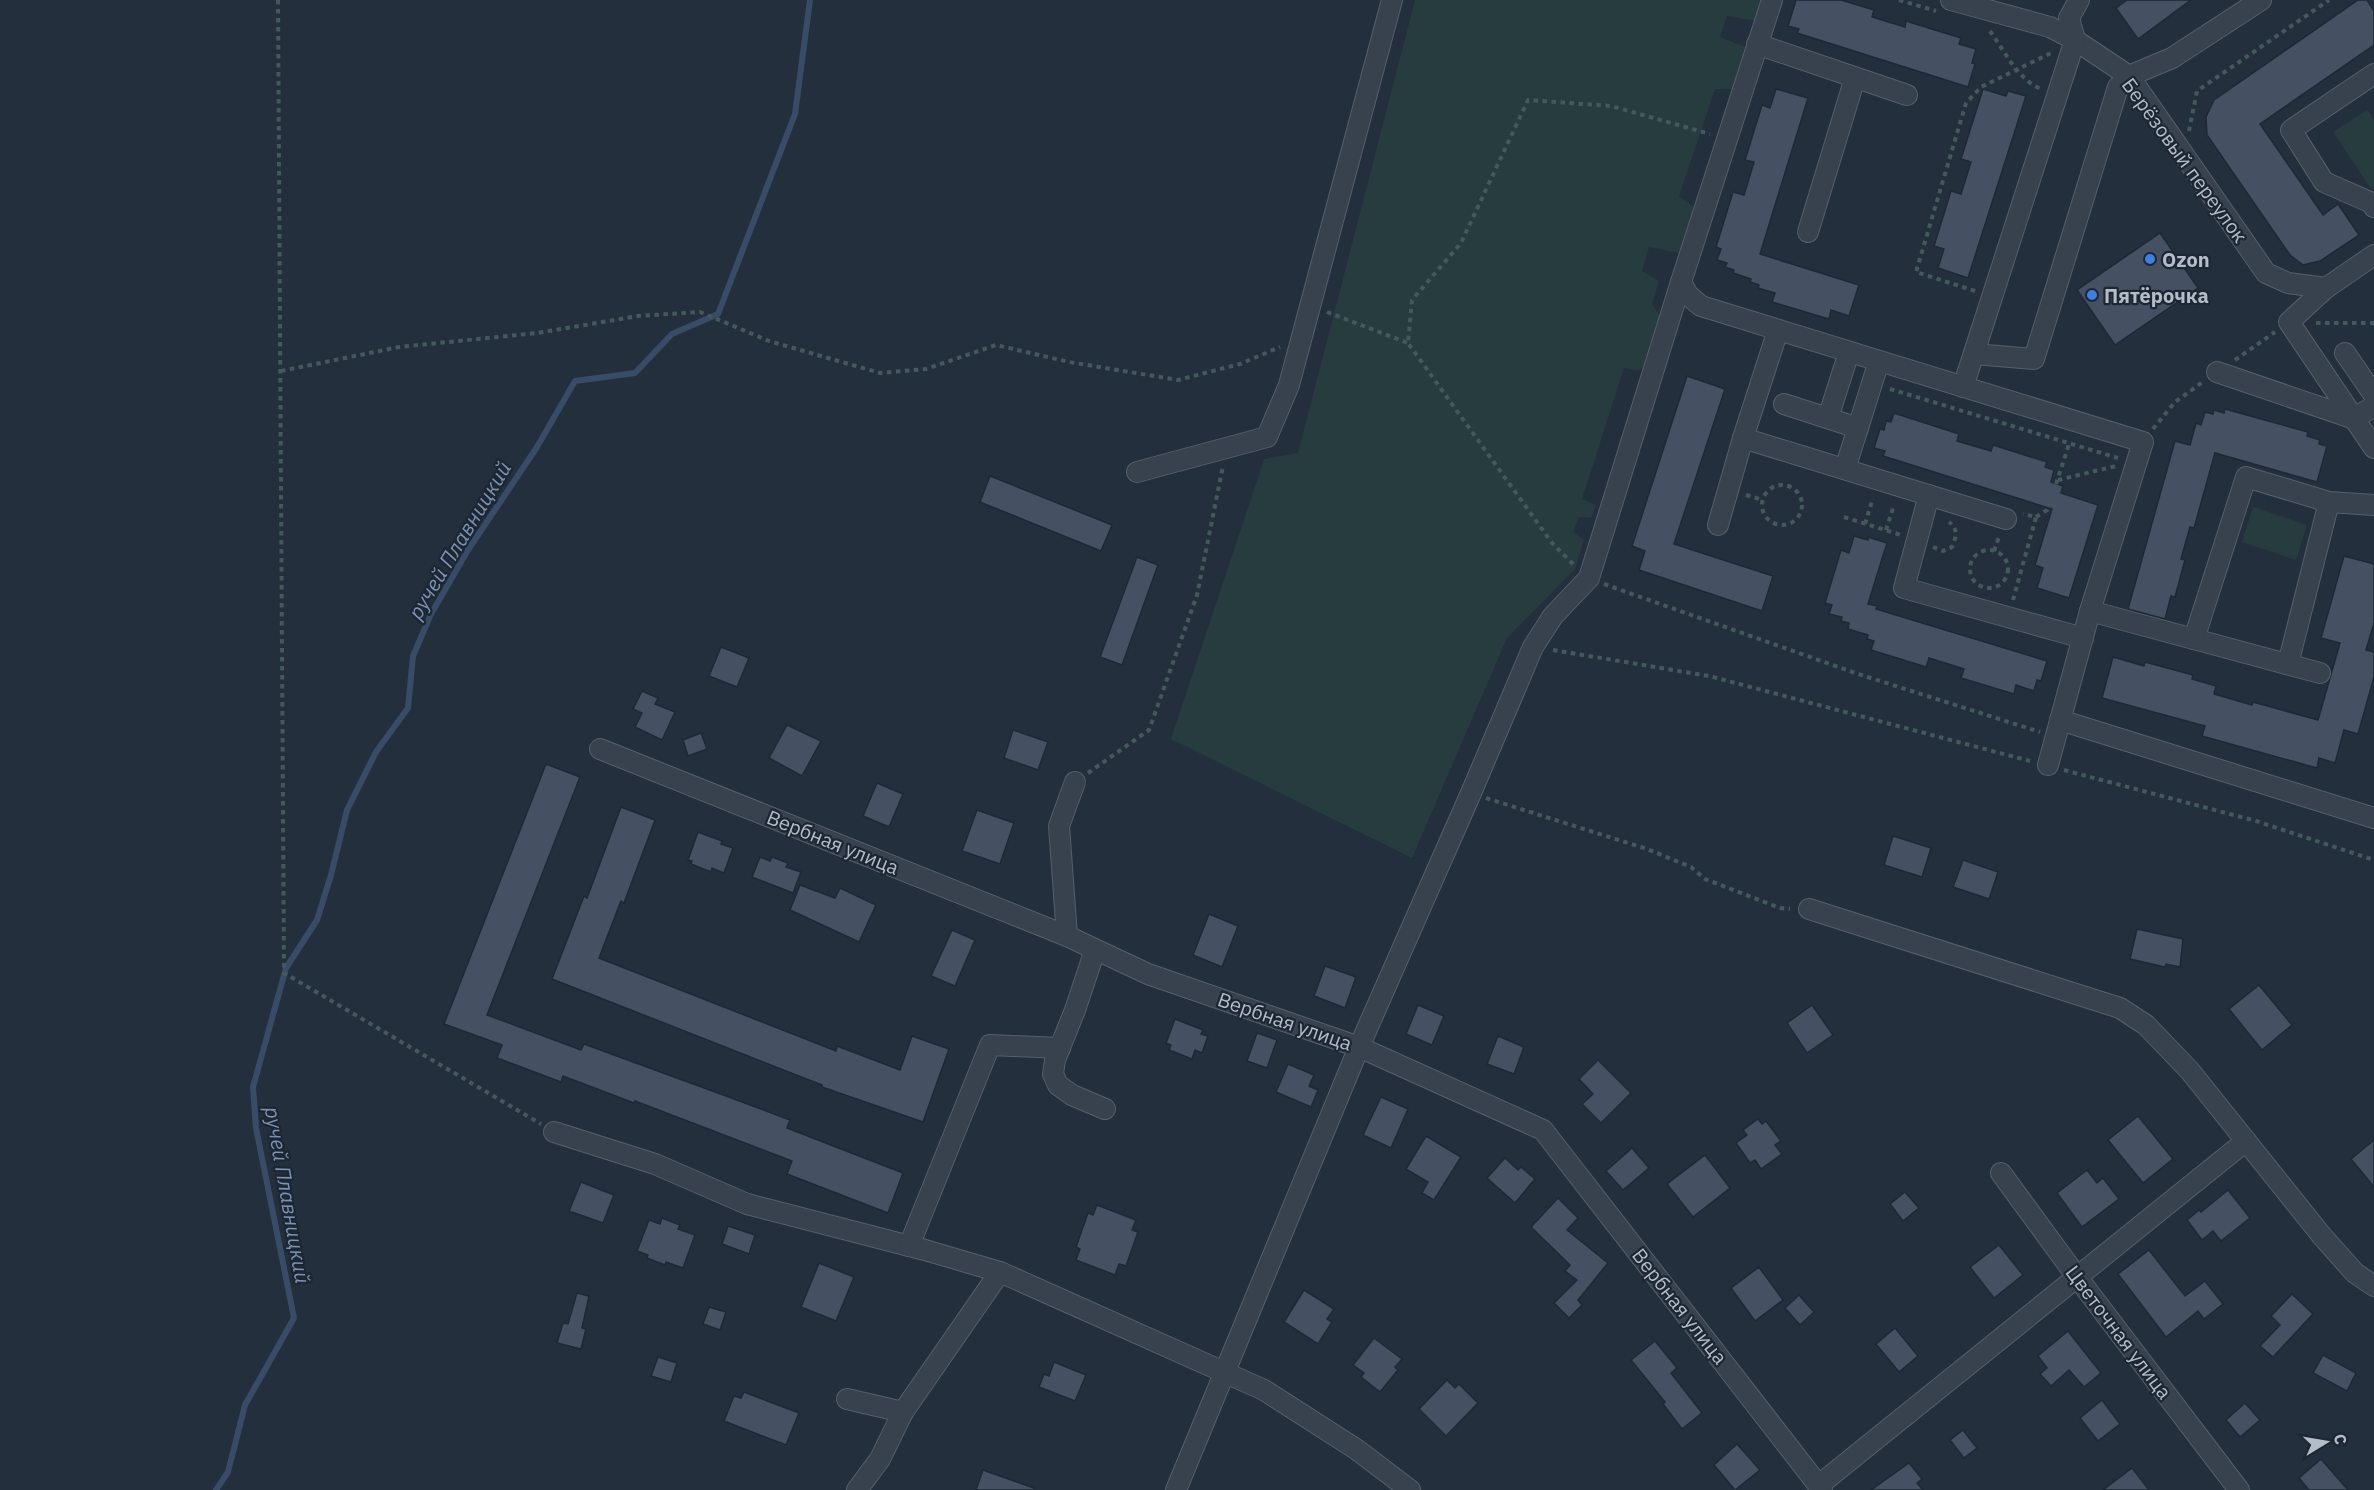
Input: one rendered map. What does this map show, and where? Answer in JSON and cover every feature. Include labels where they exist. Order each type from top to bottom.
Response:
[{"type":"street","points":[[1137,472],[1267,437],[1289,385],[1303,338],[1392,0]]},
{"type":"street","points":[[1176,1490],[1359,1047],[1533,647],[1553,616],[1588,578],[1772,0]]},
{"type":"street","name":"Берёзовый переулок","points":[[1951,0],[2049,27],[2067,45],[2129,76],[2266,273],[2288,284],[2326,288]]},
{"type":"street","points":[[1963,387],[2058,94],[2067,45],[2069,18],[2079,0]]},
{"type":"street","points":[[1974,354],[2034,359],[2118,87],[2129,76],[2172,58],[2261,0]]},
{"type":"street","points":[[1757,44],[1906,95]]},
{"type":"street","points":[[2374,74],[2291,130],[2324,182],[2372,203],[2374,207]]},
{"type":"street","points":[[1809,232],[1855,78]]},
{"type":"street","points":[[2374,255],[2326,288],[2289,322],[2374,448]]},
{"type":"street","points":[[1681,282],[1688,296],[1701,306],[2143,442],[2090,611],[2048,765]]},
{"type":"street","points":[[1719,525],[1743,438],[1778,330]]},
{"type":"street","points":[[1828,418],[1849,352]]},
{"type":"street","points":[[2345,354],[2374,395]]},
{"type":"street","points":[[1845,469],[1880,361]]},
{"type":"street","points":[[2217,372],[2352,418],[2374,407]]},
{"type":"street","points":[[1784,404],[1858,428]]},
{"type":"street","points":[[1743,438],[1929,495],[2012,516]]},
{"type":"street","points":[[2194,639],[2246,477],[2329,502],[2374,505]]},
{"type":"street","points":[[1929,495],[1904,588],[2083,638]]},
{"type":"street","points":[[2288,664],[2329,502]]},
{"type":"street","points":[[2090,611],[2320,673]]},
{"type":"street","points":[[2058,728],[2374,818]]},
{"type":"street","name":"Вербная улица","points":[[600,749],[1067,936],[1148,974],[1359,1047],[1543,1130],[1821,1488]]},
{"type":"street","points":[[1067,936],[1059,826],[1075,782]]},
{"type":"street","points":[[1809,909],[2120,1008],[2146,1025],[2190,1071],[2355,1273],[2374,1286]]},
{"type":"street","points":[[1095,950],[1075,1010],[1054,1060],[1053,1074],[1058,1085],[1072,1095],[1105,1109]]},
{"type":"street","points":[[909,1246],[990,1046],[1060,1048]]},
{"type":"street","points":[[554,1132],[655,1164],[747,1204],[1000,1272],[1264,1390],[1356,1449],[1410,1490]]},
{"type":"street","points":[[1821,1488],[2246,1141]]},
{"type":"street","name":"Цветочная улица","points":[[2001,1173],[2239,1490]]},
{"type":"street","points":[[857,1490],[880,1459],[903,1412],[1000,1272]]},
{"type":"street","points":[[847,1399],[903,1412]]},
{"type":"path","points":[[278,0],[284,973],[554,1132]]},
{"type":"path","points":[[2184,156],[2197,91],[2329,0]]},
{"type":"path","points":[[1988,28],[2018,70],[2033,86],[2058,94]]},
{"type":"path","points":[[1993,296],[1916,272],[1965,103],[1981,87],[2067,45]]},
{"type":"path","points":[[1408,343],[1412,300],[1461,243],[1528,100],[1611,106],[1726,139]]},
{"type":"path","points":[[1311,306],[1408,343],[1552,543],[1588,578],[1855,673],[2058,728]]},
{"type":"path","points":[[280,371],[399,347],[537,333],[638,316],[700,312],[769,341],[880,373],[926,369],[996,345],[1068,362],[1178,380],[1240,364],[1303,338]]},
{"type":"path","points":[[2143,442],[2175,402],[2289,322],[2374,323]]},
{"type":"path","points":[[1872,384],[2136,464]]},
{"type":"path","points":[[2076,421],[2057,482],[2120,465],[2136,464]]},
{"type":"path","points":[[1075,782],[1149,730],[1197,596],[1227,448]]},
{"type":"path","points":[[1787,486],[1799,495],[1801,511],[1792,523],[1777,525],[1765,515],[1763,500],[1772,488],[1787,486]]},
{"type":"path","points":[[1865,524],[1873,498]]},
{"type":"path","points":[[2008,617],[2036,518],[2047,510],[2049,503]]},
{"type":"path","points":[[1886,530],[1894,505]]},
{"type":"path","points":[[2012,516],[2036,518]]},
{"type":"path","points":[[1994,551],[2006,560],[2007,574],[1998,586],[1984,588],[1972,579],[1970,564],[1980,552],[1994,551]]},
{"type":"path","points":[[1533,647],[1709,676],[2256,821],[2374,860]]},
{"type":"path","points":[[1471,793],[1647,849],[1690,867],[1705,879],[1780,908],[1809,909]]},
{"type":"green space","points":[[1415,0],[1761,0],[1756,21],[1727,16],[1720,37],[1748,48],[1736,89],[1715,89],[1679,196],[1694,207],[1679,253],[1649,247],[1642,271],[1659,281],[1652,304],[1663,320],[1650,363],[1638,371],[1624,368],[1582,499],[1596,505],[1591,518],[1579,517],[1573,532],[1584,540],[1575,569],[1507,638],[1412,858],[1171,739],[1264,459],[1298,453]]},
{"type":"green space","points":[[2367,110],[2374,120],[2374,187],[2371,189],[2333,132]]},
{"type":"green space","points":[[2253,507],[2307,525],[2296,560],[2242,542]]},
{"type":"building","points":[[1796,0],[1841,0],[1874,10],[1872,17],[1905,27],[1906,21],[1961,38],[1959,44],[1976,49],[1972,63],[1975,64],[1968,87],[1797,33],[1799,29],[1788,26]]},
{"type":"building","points":[[2127,0],[2191,0],[2138,39],[2116,8]]},
{"type":"building","points":[[2358,0],[2367,0],[2374,11],[2374,45],[2260,124],[2323,215],[2338,204],[2359,235],[2320,261],[2303,265],[2290,255],[2207,135],[2206,117],[2214,100]]},
{"type":"building","points":[[1776,89],[1808,98],[1760,254],[1859,285],[1849,316],[1831,310],[1829,319],[1772,302],[1775,293],[1758,288],[1759,285],[1750,282],[1751,279],[1733,273],[1734,270],[1725,267],[1727,263],[1717,260],[1721,249],[1716,247],[1733,192],[1744,195],[1754,162],[1745,160],[1762,105],[1770,108]]},
{"type":"building","points":[[1983,89],[2006,96],[2008,91],[2026,96],[1968,278],[1938,268],[1944,249],[1934,246],[1951,191],[1961,194],[1971,162],[1961,159]]},
{"type":"building","points":[[2160,233],[2198,288],[2115,345],[2077,290]]},
{"type":"building","points":[[1687,376],[1725,389],[1674,544],[1773,576],[1762,611],[1639,570],[1645,551],[1632,546]]},
{"type":"building","points":[[2225,409],[2308,432],[2307,436],[2320,440],[2319,444],[2327,446],[2317,482],[2215,453],[2194,528],[2190,527],[2181,559],[2185,560],[2175,597],[2171,596],[2165,619],[2128,609],[2175,441],[2190,445],[2196,423],[2201,425],[2205,412],[2213,414],[2214,410],[2224,413]]},
{"type":"building","points":[[1894,413],[1959,434],[1957,441],[1991,451],[1993,445],[2047,462],[2045,467],[2054,470],[2051,482],[2063,486],[2061,493],[2098,505],[2069,598],[2037,588],[2043,568],[2035,565],[2052,509],[1883,456],[1885,451],[1874,448],[1880,429],[1884,430],[1886,421],[1891,422]]},
{"type":"building","points":[[990,476],[1112,525],[1101,551],[980,502]]},
{"type":"building","points":[[1854,536],[1868,540],[1868,537],[1887,543],[1868,604],[1877,606],[1876,609],[2047,661],[2041,681],[2037,680],[2034,691],[2016,685],[2014,694],[1961,678],[1964,669],[1929,658],[1926,667],[1871,650],[1874,641],[1867,639],[1868,635],[1848,629],[1849,623],[1841,621],[1842,617],[1829,614],[1832,605],[1825,603],[1841,550],[1849,553]]},
{"type":"building","points":[[2344,556],[2374,564],[2374,623],[2366,650],[2374,652],[2374,677],[2358,734],[2344,730],[2335,763],[2319,758],[2317,768],[2202,736],[2205,726],[2102,698],[2113,657],[2144,666],[2145,662],[2193,675],[2192,679],[2216,686],[2214,694],[2318,720],[2340,643],[2321,638]]},
{"type":"building","points":[[1137,557],[1158,565],[1122,665],[1100,657]]},
{"type":"building","points":[[721,647],[749,658],[737,687],[709,676]]},
{"type":"building","points":[[642,691],[658,698],[655,704],[675,712],[662,740],[635,727],[642,713],[633,709]]},
{"type":"building","points":[[787,725],[821,741],[802,776],[769,758]]},
{"type":"building","points":[[1013,730],[1048,742],[1038,770],[1004,758]]},
{"type":"building","points":[[701,733],[707,749],[688,756],[683,740]]},
{"type":"building","points":[[546,764],[580,777],[487,1015],[581,1050],[584,1044],[790,1120],[787,1128],[903,1173],[888,1213],[787,1174],[792,1161],[635,1101],[634,1103],[563,1076],[561,1082],[497,1058],[502,1045],[444,1024]]},
{"type":"building","points":[[877,783],[903,794],[889,827],[863,816]]},
{"type":"building","points":[[621,807],[655,820],[624,903],[621,901],[599,958],[836,1051],[837,1046],[900,1070],[912,1036],[949,1049],[923,1122],[822,1087],[822,1085],[552,979],[584,896],[587,898]]},
{"type":"building","points":[[977,810],[1014,823],[1000,864],[962,851]]},
{"type":"building","points":[[698,832],[733,848],[724,873],[712,868],[711,872],[691,864],[692,861],[688,860]]},
{"type":"building","points":[[1893,836],[1931,848],[1922,877],[1884,865]]},
{"type":"building","points":[[760,857],[770,861],[772,857],[788,863],[786,867],[801,872],[793,893],[752,877]]},
{"type":"building","points":[[1963,860],[1998,872],[1989,899],[1953,887]]},
{"type":"building","points":[[800,885],[835,898],[840,888],[876,905],[859,942],[790,910]]},
{"type":"building","points":[[1209,914],[1238,926],[1222,967],[1193,955]]},
{"type":"building","points":[[2137,929],[2183,939],[2180,967],[2166,964],[2165,967],[2130,959]]},
{"type":"building","points":[[952,930],[975,940],[955,986],[931,976]]},
{"type":"building","points":[[1325,966],[1356,977],[1345,1008],[1314,996]]},
{"type":"building","points":[[2259,985],[2292,1025],[2262,1050],[2229,1009]]},
{"type":"building","points":[[1418,1005],[1444,1016],[1432,1045],[1406,1034]]},
{"type":"building","points":[[1812,1005],[1833,1035],[1807,1053],[1787,1023]]},
{"type":"building","points":[[1175,1019],[1203,1030],[1201,1034],[1208,1036],[1202,1053],[1195,1050],[1192,1059],[1169,1050],[1171,1045],[1166,1043]]},
{"type":"building","points":[[1257,1033],[1277,1040],[1267,1068],[1247,1061]]},
{"type":"building","points":[[1498,1036],[1524,1047],[1514,1074],[1487,1064]]},
{"type":"building","points":[[1598,1060],[1631,1093],[1601,1123],[1582,1104],[1593,1094],[1579,1079]]},
{"type":"building","points":[[1288,1064],[1314,1075],[1309,1086],[1318,1090],[1311,1107],[1276,1092]]},
{"type":"building","points":[[1381,1097],[1408,1109],[1391,1148],[1363,1135]]},
{"type":"building","points":[[2138,1116],[2173,1159],[2143,1183],[2108,1140]]},
{"type":"building","points":[[1758,1119],[1762,1124],[1766,1121],[1781,1141],[1775,1145],[1782,1154],[1761,1169],[1755,1160],[1750,1163],[1736,1143],[1747,1135],[1743,1130]]},
{"type":"building","points":[[1426,1136],[1461,1157],[1434,1200],[1422,1193],[1428,1182],[1406,1169]]},
{"type":"building","points":[[2374,1140],[2374,1187],[2351,1159]]},
{"type":"building","points":[[1632,1148],[1649,1168],[1623,1190],[1606,1171]]},
{"type":"building","points":[[1705,1155],[1730,1188],[1693,1217],[1667,1184]]},
{"type":"building","points":[[1505,1158],[1518,1170],[1521,1167],[1535,1179],[1515,1203],[1487,1178]]},
{"type":"building","points":[[2087,1170],[2097,1183],[2103,1178],[2119,1199],[2082,1227],[2057,1193]]},
{"type":"building","points":[[581,1182],[614,1195],[603,1223],[569,1211]]},
{"type":"building","points":[[2228,1190],[2250,1218],[2221,1241],[2213,1231],[2202,1240],[2187,1220],[2199,1210],[2201,1212]]},
{"type":"building","points":[[1905,1192],[1919,1208],[1903,1221],[1890,1204]]},
{"type":"building","points":[[1558,1198],[1578,1218],[1567,1230],[1608,1263],[1578,1300],[1582,1305],[1569,1318],[1554,1303],[1577,1280],[1565,1271],[1570,1265],[1531,1227]]},
{"type":"building","points":[[1097,1205],[1136,1220],[1132,1230],[1138,1232],[1126,1266],[1119,1264],[1115,1275],[1076,1260],[1080,1249],[1076,1247],[1088,1213],[1093,1215]]},
{"type":"building","points":[[662,1218],[680,1225],[678,1229],[695,1235],[683,1268],[666,1262],[665,1265],[637,1251],[649,1220],[660,1224]]},
{"type":"building","points":[[728,1226],[755,1235],[749,1254],[722,1244]]},
{"type":"building","points":[[1999,1245],[2023,1275],[1994,1298],[1970,1267]]},
{"type":"building","points":[[2149,1250],[2185,1296],[2205,1281],[2223,1304],[2204,1319],[2198,1311],[2166,1337],[2118,1274]]},
{"type":"building","points":[[819,1263],[854,1277],[836,1321],[801,1307]]},
{"type":"building","points":[[1759,1267],[1783,1300],[1755,1321],[1731,1288]]},
{"type":"building","points":[[1304,1290],[1334,1309],[1327,1319],[1332,1322],[1318,1344],[1284,1322]]},
{"type":"building","points":[[577,1293],[589,1296],[582,1328],[586,1329],[581,1349],[557,1343],[563,1323],[568,1324]]},
{"type":"building","points":[[2292,1294],[2313,1314],[2273,1357],[2260,1346],[2280,1325],[2271,1316]]},
{"type":"building","points":[[1799,1295],[1814,1312],[1800,1325],[1785,1308]]},
{"type":"building","points":[[709,1307],[726,1312],[720,1330],[703,1324]]},
{"type":"building","points":[[1895,1328],[1918,1356],[1899,1372],[1876,1344]]},
{"type":"building","points":[[2068,1331],[2101,1373],[2084,1387],[2069,1370],[2051,1386],[2040,1374],[2047,1368],[2038,1356]]},
{"type":"building","points":[[1374,1338],[1402,1359],[1395,1367],[1398,1370],[1380,1392],[1361,1377],[1364,1373],[1353,1365]]},
{"type":"building","points":[[1655,1341],[1677,1368],[1671,1373],[1702,1413],[1682,1429],[1663,1404],[1665,1402],[1631,1360]]},
{"type":"building","points":[[2323,1355],[2356,1373],[2347,1391],[2313,1373]]},
{"type":"building","points":[[658,1357],[677,1363],[671,1382],[651,1376]]},
{"type":"building","points":[[1054,1362],[1086,1375],[1075,1401],[1039,1387],[1044,1374],[1049,1376]]},
{"type":"building","points":[[1447,1380],[1455,1388],[1459,1384],[1478,1403],[1446,1436],[1419,1409]]},
{"type":"building","points":[[744,1392],[799,1413],[786,1445],[724,1421],[734,1396],[741,1398]]},
{"type":"building","points":[[2102,1400],[2120,1424],[2098,1441],[2080,1418]]},
{"type":"building","points":[[2245,1403],[2260,1420],[2240,1437],[2226,1420]]},
{"type":"building","points":[[1963,1430],[1977,1448],[1964,1458],[1950,1440]]},
{"type":"building","points":[[1737,1444],[1760,1470],[1735,1490],[1714,1465]]},
{"type":"building","points":[[2321,1459],[2348,1490],[2309,1490],[2299,1478]]},
{"type":"building","points":[[1909,1463],[1922,1479],[1917,1483],[1923,1490],[1871,1490]]},
{"type":"building","points":[[2132,1468],[2149,1490],[2103,1490]]},
{"type":"building","points":[[983,1470],[1034,1488],[1034,1490],[976,1490]]},
{"type":"waterway","name":"ручей Плавницкий","points":[[216,1490],[228,1472],[245,1405],[294,1318],[256,1128],[253,1087],[286,968],[317,920],[347,810],[376,752],[408,708],[413,656],[431,614],[468,550],[537,447],[575,381],[635,373],[672,334],[718,314],[795,114],[810,0]]},
{"type":"place","name":"Ozon","points":[[2150,259]]},
{"type":"place","name":"Пятёрочка","points":[[2092,295]]}]
